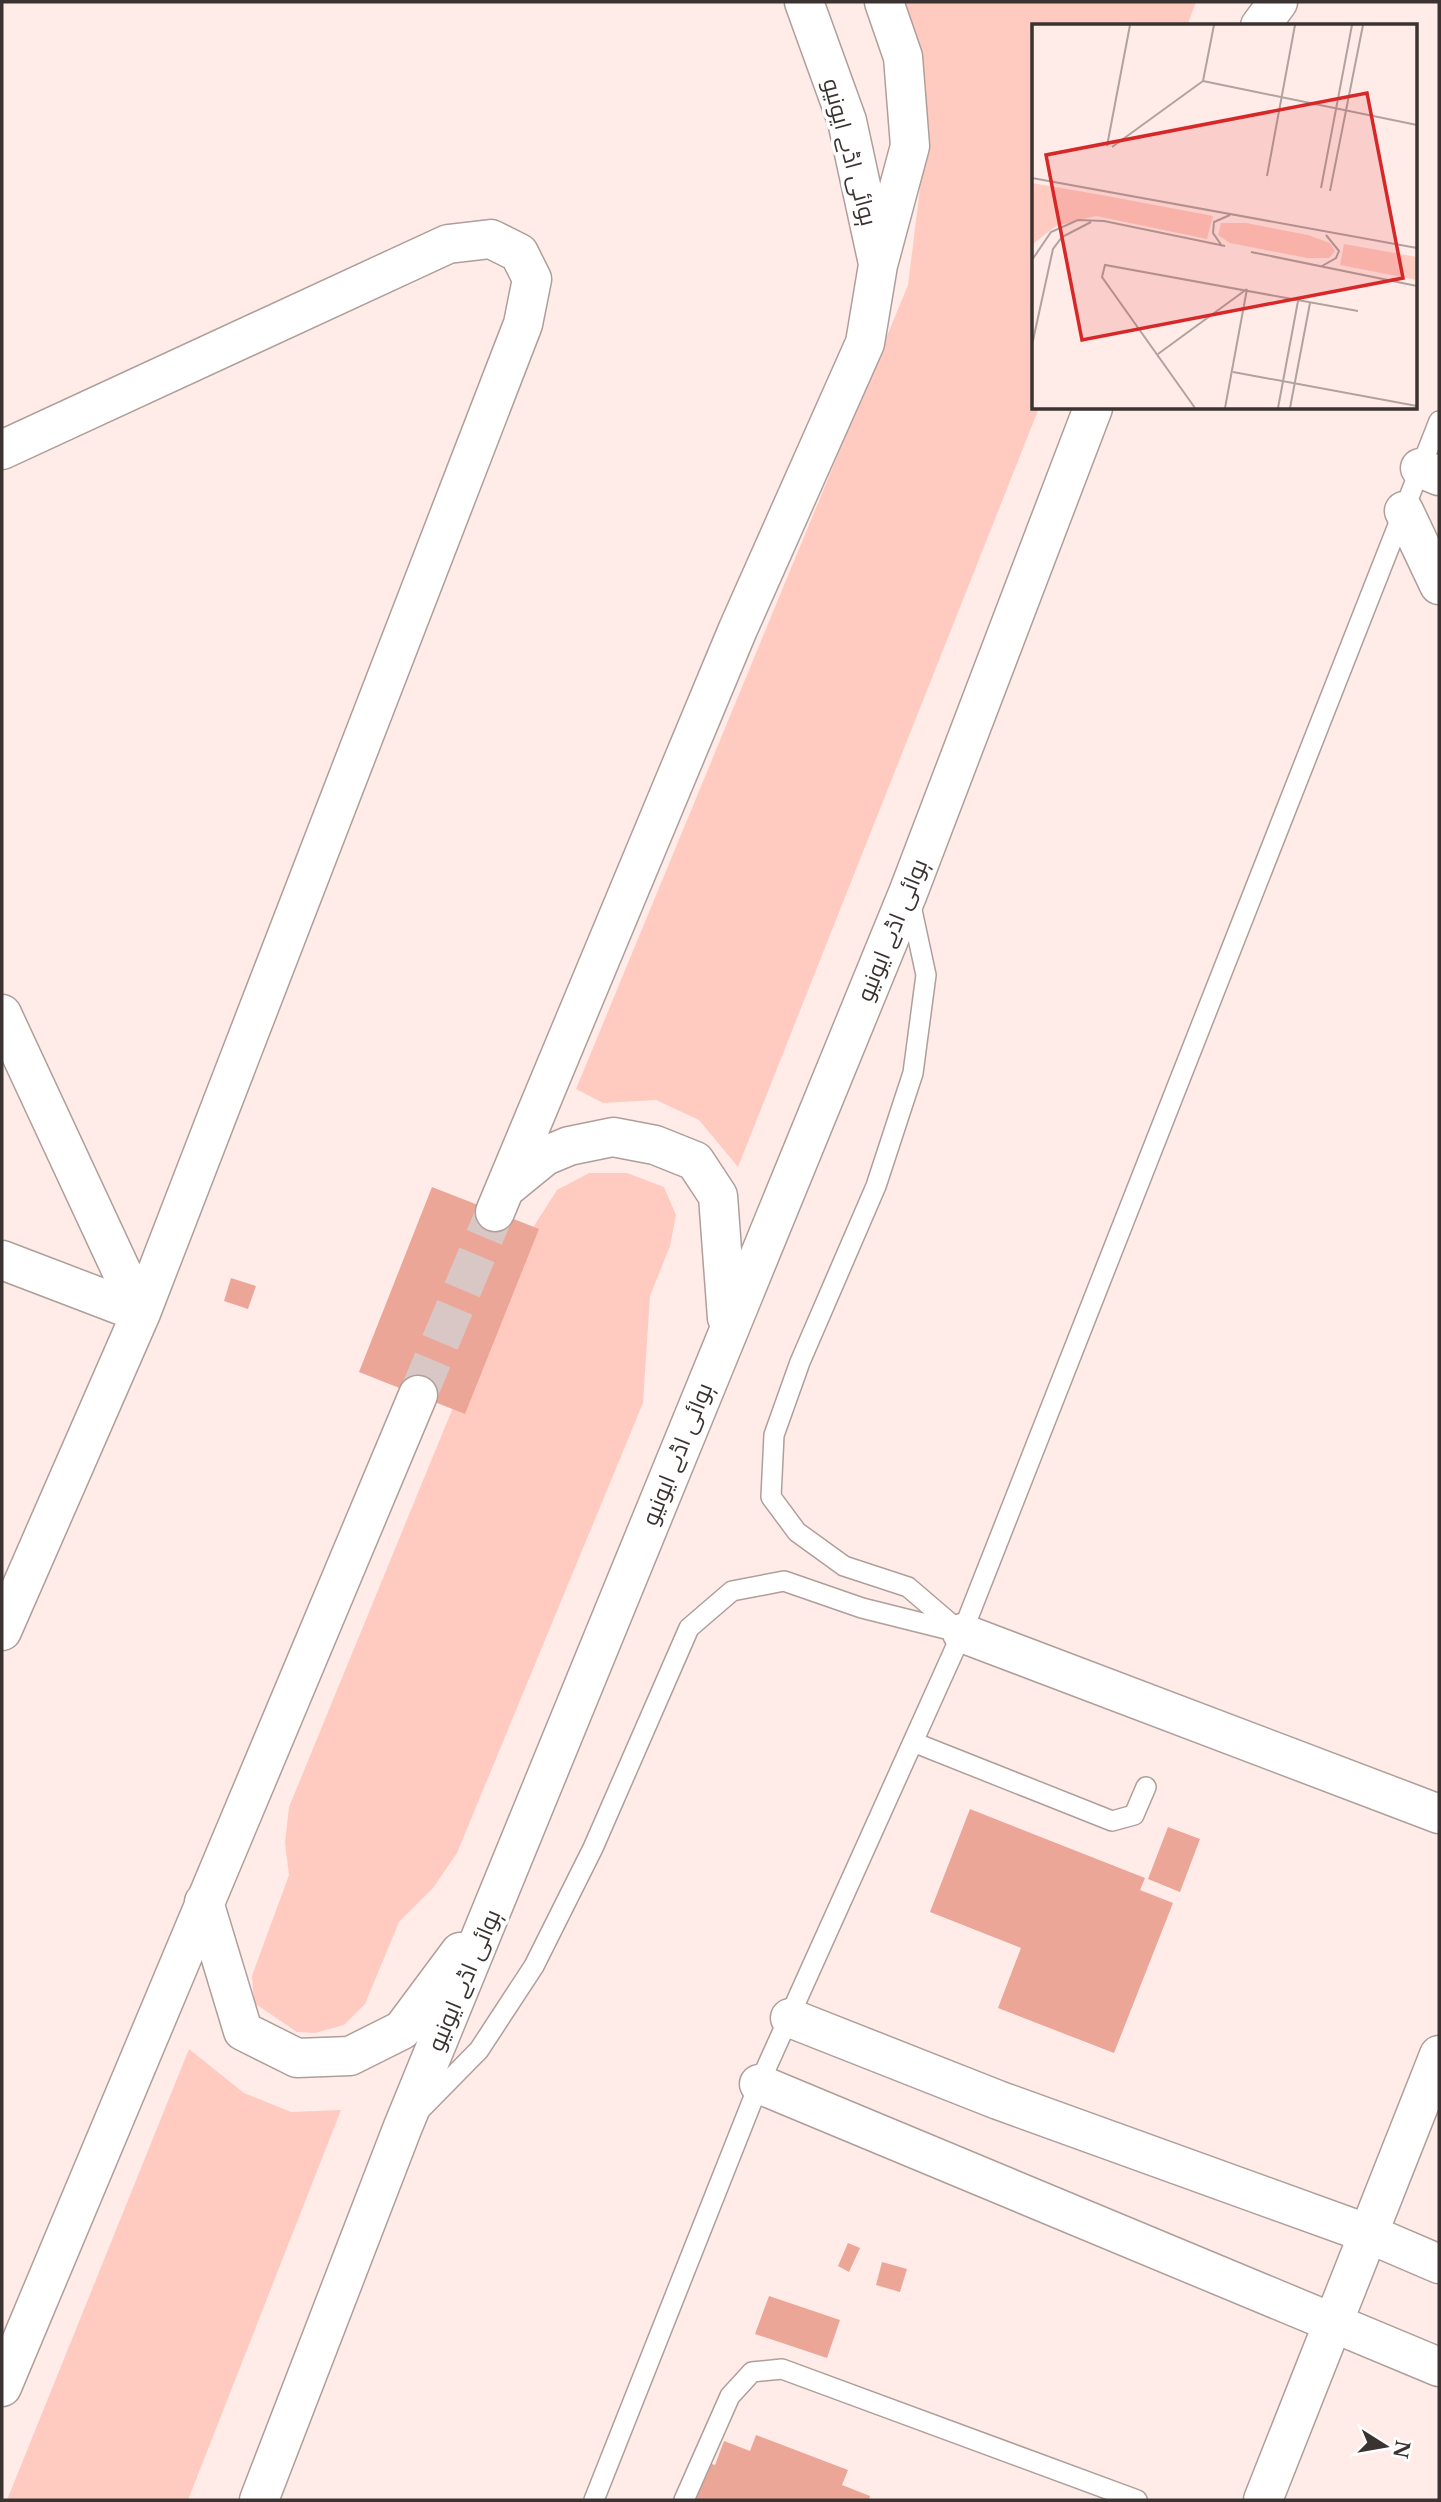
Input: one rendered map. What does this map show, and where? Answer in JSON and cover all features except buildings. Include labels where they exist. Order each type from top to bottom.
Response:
[{"type":"main road","name":"ہوائی اڈے ایونیو","points":[[804,2],[846,121],[878,265]]},
{"type":"main road","name":"ہوائی اڈے ایونیو","points":[[728,1328],[718,1196],[695,1161],[655,1145],[613,1137],[569,1146],[545,1156],[500,1200],[732,642],[865,343],[878,265],[910,146],[904,57],[884,2]]},
{"type":"main road","points":[[1242,24],[1249,2]]},
{"type":"main road","points":[[1262,24],[1278,2]]},
{"type":"main road","points":[[2,450],[448,244],[491,239],[519,253],[532,279],[523,324],[141,1313],[2,1631]]},
{"type":"main road","name":"ہوائی اڈے ایونیو","points":[[259,2500],[402,2129],[908,893],[1092,410]]},
{"type":"main road","points":[[1404,510],[1439,586]]},
{"type":"main road","points":[[2,1014],[141,1313]]},
{"type":"main road","points":[[2,1260],[141,1313]]},
{"type":"main road","points":[[2,2387],[418,1395]]},
{"type":"main road","points":[[962,1633],[1439,1814]]},
{"type":"main road","points":[[204,1902],[243,2031],[297,2058],[350,2056],[402,2030],[496,1902]]},
{"type":"main road","points":[[790,2018],[998,2100],[1369,2234],[1439,2264]]},
{"type":"main road","points":[[1263,2500],[1439,2055]]},
{"type":"main road","points":[[759,2084],[1439,2367]]},
{"type":"lane","points":[[594,2500],[759,2084],[962,1633],[1404,510],[1430,472],[1439,421]]},
{"type":"lane","points":[[908,893],[926,975],[913,1073],[876,1186],[800,1363],[774,1435],[771,1497],[797,1532],[844,1566],[908,1587],[962,1633]]},
{"type":"lane","points":[[402,2129],[479,2050],[534,1966],[593,1848],[689,1628],[732,1591],[784,1581],[862,1608],[962,1633]]},
{"type":"lane","points":[[913,1742],[1112,1821],[1134,1815],[1146,1787]]},
{"type":"lane","points":[[684,2500],[730,2396],[752,2372],[782,2370],[1137,2500]]},
{"type":"shaded area","points":[[900,2],[1196,2],[1188,24],[1032,24],[1032,410],[1038,410],[738,1167],[699,1120],[656,1100],[603,1103],[576,1089],[908,285],[923,164]]},
{"type":"shaded area","points":[[589,1173],[627,1173],[664,1187],[676,1215],[670,1246],[650,1296],[643,1403],[457,1853],[433,1888],[399,1922],[365,2004],[344,2025],[315,2033],[297,2032],[254,2003],[252,1976],[289,1875],[285,1843],[289,1807],[516,1254],[557,1190]]},
{"type":"shaded area","points":[[189,2049],[244,2093],[291,2112],[341,2110],[188,2500],[7,2500]]},
{"type":"tunnel","points":[[418,1395],[495,1212]]}]
